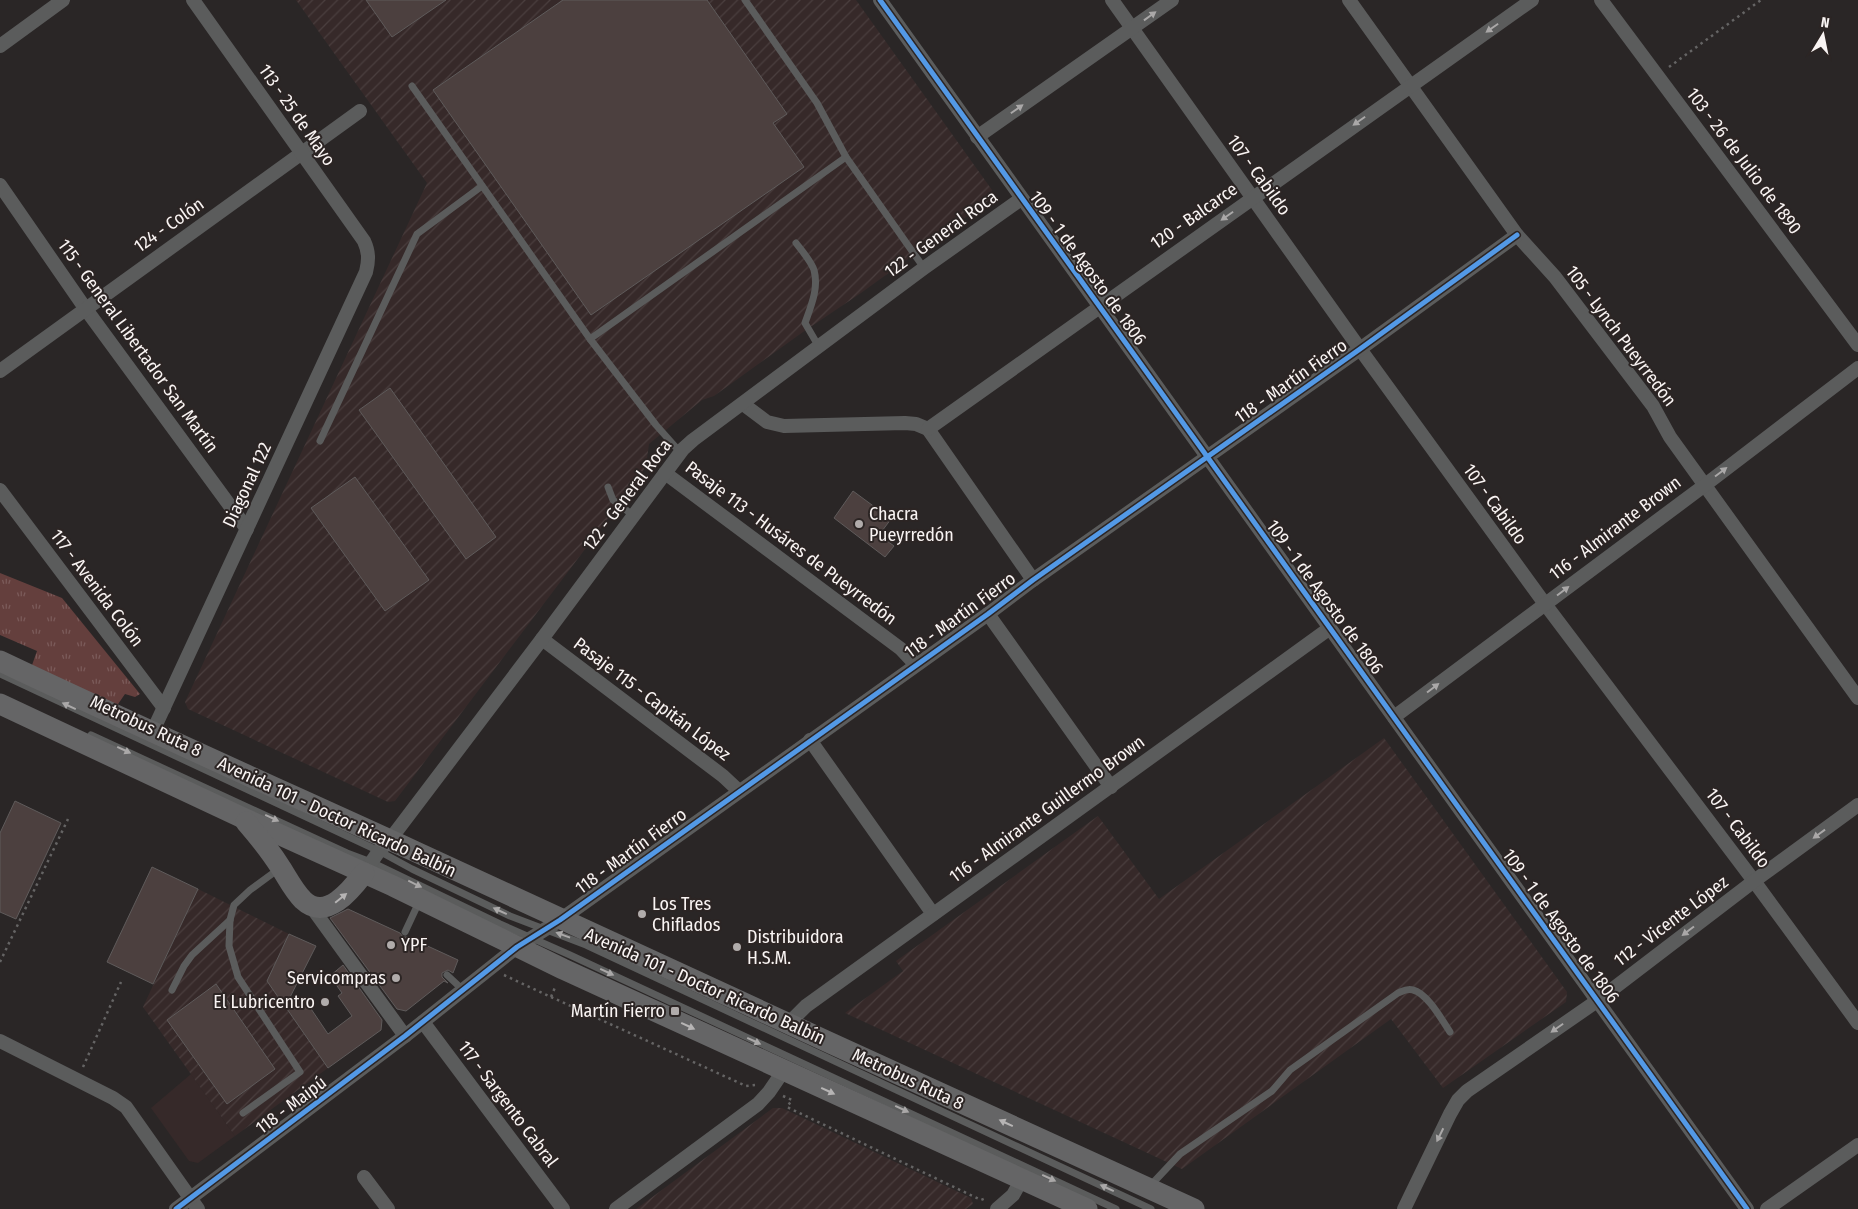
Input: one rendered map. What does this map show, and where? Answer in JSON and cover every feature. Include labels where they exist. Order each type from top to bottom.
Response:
[{"type":"main road","name":"Avenida 101 - Doctor Ricardo Balbín","points":[[0,661],[152,733],[376,857],[420,899],[524,942],[784,1070],[1087,1209]]},
{"type":"main road","name":"Avenida 101 - Doctor Ricardo Balbín","points":[[0,704],[243,818],[376,857],[553,924],[788,1023],[1150,1199],[1194,1209]]},
{"type":"main road","points":[[243,818],[258,835],[297,893],[310,905],[320,907],[333,904],[343,897],[376,857]]},
{"type":"street","points":[[0,46],[63,0]]},
{"type":"street","name":"113 - 25 de Mayo","points":[[193,0],[364,241],[369,251]]},
{"type":"street","name":"109 - 1 de Agosto de 1806","points":[[880,0],[1747,1209]]},
{"type":"street","name":"107 - Cabildo","points":[[1112,0],[1360,349],[1545,604],[1754,881],[1858,1023]]},
{"type":"street","points":[[977,137],[1172,0]]},
{"type":"street","name":"105 - Lynch Pueyrredón","points":[[1349,0],[1411,84],[1517,235],[1555,277],[1647,399],[1670,437],[1858,698]]},
{"type":"street","name":"120 - Balcarce","points":[[928,429],[1411,84],[1532,0]]},
{"type":"street","name":"103 - 26 de Julio de 1890","points":[[1601,0],[1858,345]]},
{"type":"street","name":"124 - Colón","points":[[0,371],[360,111]]},
{"type":"street","name":"115 - General Libertador San Martín","points":[[0,185],[85,308],[247,529]]},
{"type":"street","name":"122 - General Roca","points":[[376,857],[542,639],[680,452],[693,440],[924,268],[1021,199]]},
{"type":"street","name":"118 - Martín Fierro","points":[[423,1022],[524,942],[553,924],[1517,235]]},
{"type":"street","name":"Diagonal 122","points":[[152,733],[366,272],[369,251]]},
{"type":"street","name":"116 - Almirante Brown","points":[[1394,717],[1705,485],[1858,368]]},
{"type":"street","points":[[742,404],[767,422],[784,426],[905,423],[916,424],[928,429],[1033,580]]},
{"type":"street","name":"Pasaje 113 - Husáres de Pueyrredón","points":[[665,473],[900,649],[915,664]]},
{"type":"street","name":"117 - Avenida Colón","points":[[0,490],[164,708]]},
{"type":"street","points":[[988,614],[1111,787]]},
{"type":"street","name":"116 - Almirante Guillermo Brown","points":[[788,1023],[806,1006],[1330,628]]},
{"type":"street","name":"Pasaje 115 - Capitán López","points":[[542,639],[723,776],[739,791]]},
{"type":"street","points":[[810,740],[933,914]]},
{"type":"street","name":"112 - Vicente López","points":[[1404,1209],[1450,1114],[1467,1091],[1597,1001],[1754,881],[1858,805]]},
{"type":"street","points":[[310,905],[405,1036]]},
{"type":"street","name":"118 - Maipú","points":[[176,1209],[194,1204],[423,1022]]},
{"type":"street","name":"117 - Sargento Cabral","points":[[423,1022],[563,1209]]},
{"type":"street","points":[[0,1041],[126,1106],[194,1204]]},
{"type":"street","points":[[616,1209],[758,1104],[784,1070]]},
{"type":"street","points":[[1767,1209],[1858,1145]]},
{"type":"street","points":[[364,1177],[388,1209]]},
{"type":"street","points":[[1002,1205],[1013,1195],[1022,1179]]},
{"type":"lane","points":[[745,0],[817,103],[846,157],[924,268]]},
{"type":"lane","points":[[412,86],[590,339],[656,425],[680,452]]},
{"type":"lane","points":[[590,339],[846,157]]},
{"type":"lane","points":[[320,441],[417,234],[482,186]]},
{"type":"lane","points":[[796,244],[814,268],[816,286],[813,302],[805,323],[819,347]]},
{"type":"lane","points":[[608,487],[613,500],[634,516]]},
{"type":"lane","name":"Metrobus Ruta 8","points":[[0,674],[376,857],[524,942],[570,954],[1116,1209]]},
{"type":"lane","name":"Metrobus Ruta 8","points":[[80,730],[347,853],[376,857]]},
{"type":"lane","points":[[242,1113],[300,1072],[238,977],[229,946],[230,920],[234,905],[241,897],[281,868]]},
{"type":"lane","points":[[405,932],[420,899]]},
{"type":"lane","points":[[172,990],[192,955],[230,920]]},
{"type":"lane","name":"Metrobus Ruta 8","points":[[553,924],[586,945],[1150,1199]]},
{"type":"lane","points":[[447,975],[463,990]]},
{"type":"lane","points":[[1150,1199],[1180,1154],[1272,1091],[1290,1070],[1398,994],[1407,989],[1413,989],[1422,993],[1450,1032]]},
{"type":"path","points":[[1657,76],[1761,0]]},
{"type":"path","points":[[0,962],[68,819]]},
{"type":"path","points":[[77,1080],[121,982]]},
{"type":"path","points":[[551,997],[746,1086],[760,1084],[792,1100],[786,1106],[981,1200],[997,1195],[1002,1205]]},
{"type":"shaded area","points":[[296,0],[856,0],[992,190],[991,199],[714,396],[702,400],[649,444],[646,466],[638,479],[395,801],[388,802],[188,709],[185,702],[427,183]]},
{"type":"shaded area","points":[[1384,738],[1567,992],[1566,1002],[1443,1088],[1391,1019],[1182,1169],[845,1013],[903,971],[896,961],[1098,816],[1159,899]]},
{"type":"shaded area","points":[[198,889],[289,934],[267,981],[328,1068],[235,1136],[143,1007]]},
{"type":"shaded area","points":[[191,1074],[235,1136],[198,1163],[189,1161],[151,1108]]},
{"type":"shaded area","points":[[773,1108],[782,1108],[971,1198],[973,1204],[966,1209],[636,1209]]},
{"type":"green space","points":[[0,573],[62,598],[140,694],[135,697],[125,694],[116,707],[31,668],[37,651],[0,635]]},
{"type":"building","points":[[366,0],[446,0],[392,37]]},
{"type":"building","points":[[563,0],[707,0],[787,114],[773,123],[804,167],[591,315],[433,90]]},
{"type":"building","points":[[390,388],[496,537],[466,559],[359,410]]},
{"type":"building","points":[[355,477],[429,580],[385,611],[311,508]]},
{"type":"building","points":[[853,491],[891,519],[879,535],[894,546],[885,557],[834,518]]},
{"type":"building","points":[[15,801],[61,823],[16,919],[0,912],[0,833]]},
{"type":"building","points":[[152,867],[198,889],[153,984],[107,962]]},
{"type":"building","points":[[348,909],[400,933],[403,937],[408,937],[458,960],[453,973],[448,970],[442,973],[442,977],[448,983],[444,981],[406,1011],[397,1009],[330,918]]},
{"type":"building","points":[[289,934],[316,946],[285,1007],[267,981]]},
{"type":"building","points":[[343,965],[382,1020],[381,1030],[328,1068],[287,1009],[303,997],[328,1034],[352,1016],[338,996],[342,993],[330,976]]},
{"type":"building","points":[[216,984],[275,1069],[227,1104],[167,1020]]},
{"type":"cycle path","points":[[880,0],[1747,1209]]},
{"type":"cycle path","points":[[176,1209],[405,1036],[517,947],[560,920],[1517,235]]},
{"type":"place","name":"Chacra Pueyrredón","points":[[859,524]]},
{"type":"place","name":"Los Tres Chiflados","points":[[642,914]]},
{"type":"place","name":"YPF","points":[[391,945]]},
{"type":"place","name":"Distribuidora H.S.M.","points":[[737,947]]},
{"type":"place","name":"Servicompras","points":[[396,978]]},
{"type":"place","name":"El Lubricentro","points":[[325,1002]]},
{"type":"place","name":"Martín Fierro","points":[[675,1011]]}]
